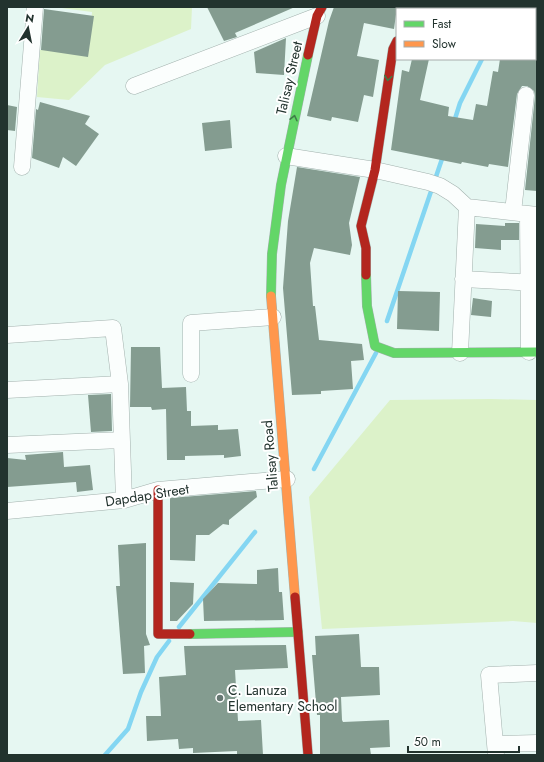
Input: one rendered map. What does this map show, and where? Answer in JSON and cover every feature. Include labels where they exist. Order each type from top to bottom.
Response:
[{"type":"street","points":[[22,167],[36,7]]},
{"type":"street","points":[[134,86],[320,12]]},
{"type":"street","name":"Talisay Street","points":[[286,156],[320,12]]},
{"type":"street","points":[[396,43],[393,50],[375,170],[361,226],[366,248],[367,306],[375,346],[394,353],[533,352],[533,283],[526,214],[526,95]]},
{"type":"street","points":[[286,156],[375,170],[434,184],[453,194],[466,207],[526,214]]},
{"type":"street","name":"Talisay Road","points":[[286,156],[271,250],[270,288],[287,479],[308,755]]},
{"type":"street","points":[[460,353],[466,207]]},
{"type":"street","points":[[463,279],[533,283]]},
{"type":"street","points":[[191,374],[191,323],[273,317]]},
{"type":"street","points":[[7,335],[113,328],[120,384],[124,500]]},
{"type":"street","points":[[7,390],[120,384]]},
{"type":"street","points":[[7,445],[121,440]]},
{"type":"street","name":"Dapdap Street","points":[[7,511],[124,500],[158,490],[287,479]]},
{"type":"street","points":[[158,490],[158,634],[298,632]]},
{"type":"street","points":[[537,673],[489,675],[496,750],[537,743]]},
{"type":"green space","points":[[54,7],[192,7],[191,29],[105,65],[69,100],[37,97],[40,50],[89,49],[92,12]]},
{"type":"green space","points":[[390,400],[537,400],[537,623],[513,621],[322,629],[309,497]]},
{"type":"building","points":[[207,7],[295,7],[235,33],[237,37],[224,41]]},
{"type":"building","points":[[334,7],[397,7],[394,29],[364,23],[357,56],[379,60],[373,97],[364,95],[358,122],[332,117],[331,121],[307,116],[329,21]]},
{"type":"building","points":[[44,9],[94,16],[88,57],[41,50]]},
{"type":"building","points":[[286,38],[284,75],[256,73],[254,52]]},
{"type":"building","points":[[537,59],[537,191],[525,190],[535,96],[534,91],[527,86],[522,86],[517,94],[508,167],[489,164],[488,167],[462,162],[461,164],[391,150],[402,70],[409,72],[412,60],[429,60],[420,100],[449,107],[448,116],[473,120],[476,104],[487,106],[493,71],[498,72],[500,60]]},
{"type":"building","points":[[40,102],[90,116],[85,124],[99,134],[76,166],[63,157],[59,168],[32,158],[36,109],[38,110]]},
{"type":"building","points":[[7,105],[17,107],[15,131],[7,130]]},
{"type":"building","points":[[230,120],[232,148],[205,151],[202,123]]},
{"type":"building","points":[[297,167],[360,177],[349,223],[352,245],[350,255],[314,248],[310,263],[313,306],[315,306],[319,340],[362,344],[364,360],[351,361],[353,389],[321,391],[321,394],[292,395],[283,288],[288,221]]},
{"type":"building","points":[[505,223],[519,223],[519,240],[501,240],[501,250],[475,248],[476,224],[505,226]]},
{"type":"building","points":[[398,291],[440,292],[439,331],[397,329]]},
{"type":"building","points":[[473,298],[492,301],[491,317],[471,315]]},
{"type":"building","points":[[131,347],[160,347],[162,388],[186,387],[187,411],[191,411],[191,426],[218,425],[218,430],[238,429],[241,456],[224,458],[224,455],[185,456],[185,460],[167,460],[166,409],[152,410],[151,407],[130,407]]},
{"type":"building","points":[[111,394],[112,431],[91,432],[88,395]]},
{"type":"building","points":[[63,452],[64,467],[90,465],[93,490],[77,492],[76,482],[7,487],[7,458],[26,460],[25,455]]},
{"type":"building","points":[[256,491],[257,497],[229,520],[229,525],[223,524],[209,535],[196,535],[195,561],[170,560],[170,498]]},
{"type":"building","points":[[146,543],[146,634],[150,645],[144,646],[145,673],[123,674],[116,586],[120,586],[118,545]]},
{"type":"building","points":[[278,568],[279,592],[282,592],[284,620],[204,621],[203,599],[218,583],[257,584],[257,570]]},
{"type":"building","points":[[170,582],[194,583],[193,604],[177,621],[170,621]]},
{"type":"building","points":[[359,634],[361,667],[379,667],[380,695],[341,697],[342,720],[343,722],[389,720],[390,747],[370,748],[371,755],[320,755],[320,715],[317,715],[312,655],[316,655],[315,636]]},
{"type":"building","points":[[286,645],[288,668],[235,670],[238,721],[261,720],[263,755],[237,755],[237,751],[193,753],[193,748],[179,749],[178,739],[147,741],[146,716],[161,716],[159,677],[186,675],[184,646]]},
{"type":"waterway","points":[[454,122],[460,103],[482,60]]},
{"type":"waterway","points":[[387,321],[443,156]]},
{"type":"waterway","points":[[314,469],[376,353]]},
{"type":"waterway","points":[[179,627],[255,532]]},
{"type":"waterway","points":[[105,755],[128,729],[141,692],[157,657],[169,641]]},
{"type":"traffic: fast","points":[[271,296],[272,254],[281,185],[308,55]]},
{"type":"traffic: fast","points":[[366,275],[367,306],[375,346],[394,353],[537,352]]},
{"type":"traffic: fast","points":[[190,634],[298,632]]},
{"type":"traffic: slow","points":[[271,296],[295,597]]},
{"type":"traffic: jam","points":[[308,55],[317,16],[322,7]]},
{"type":"traffic: jam","points":[[366,275],[366,248],[361,226],[375,170],[393,49],[396,43]]},
{"type":"traffic: jam","points":[[158,490],[158,634],[190,634]]},
{"type":"traffic: jam","points":[[295,597],[308,755]]},
{"type":"place","name":"C. Lanuza Elementary School","points":[[220,698]]}]
